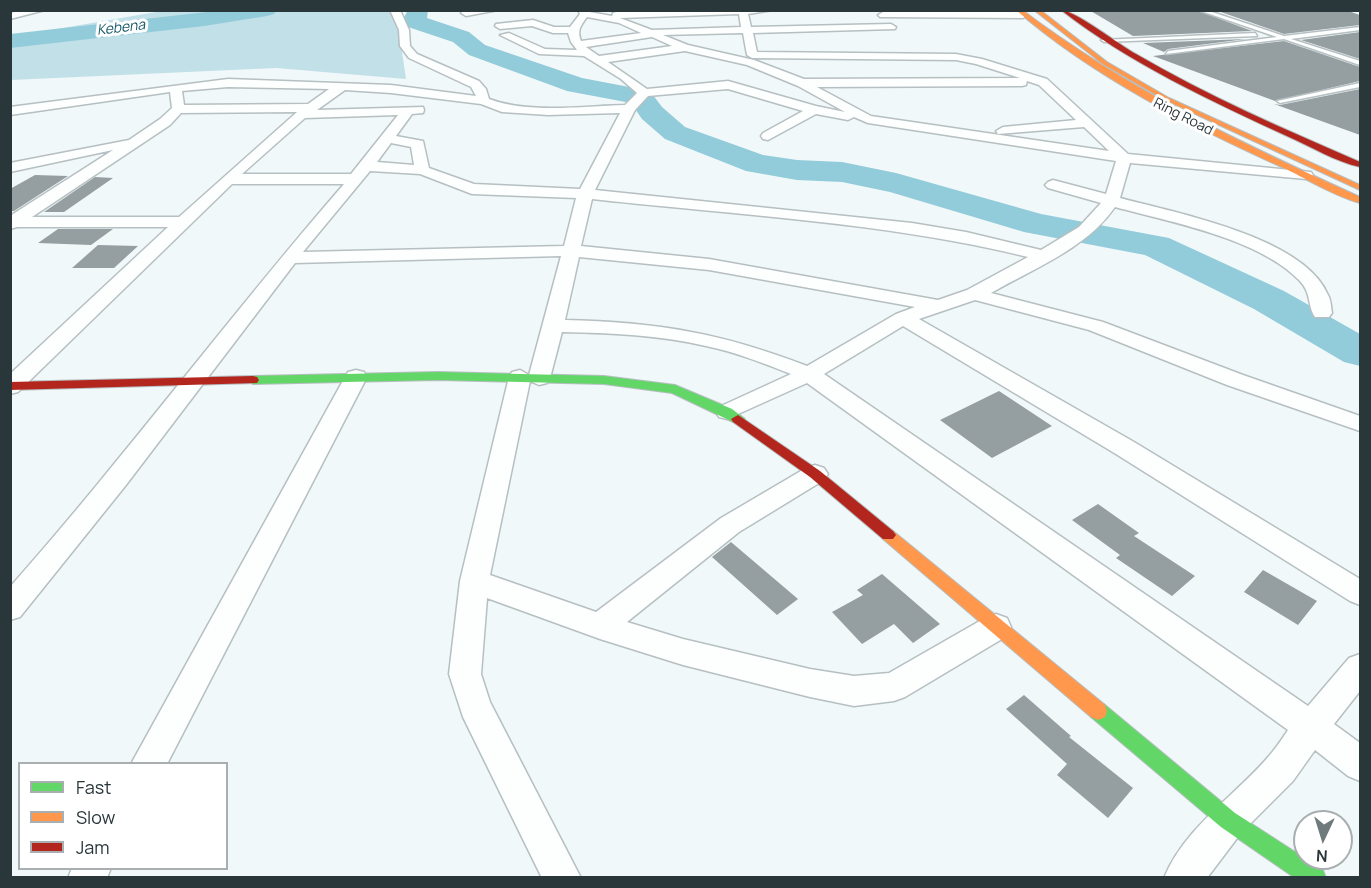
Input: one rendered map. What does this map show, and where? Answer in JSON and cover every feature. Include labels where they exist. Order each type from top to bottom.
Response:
[{"type":"main road","name":"Ring Road","points":[[1052,10],[1104,49],[1160,83],[1360,176]]},
{"type":"main road","name":"Ring Road","points":[[1063,10],[1104,40],[1196,91],[1360,165]]},
{"type":"main road","name":"Ring Road","points":[[1026,12],[1075,55],[1119,83],[1237,144],[1360,200]]},
{"type":"main road","name":"Ring Road","points":[[1026,12],[1138,83],[1186,108],[1360,188]]},
{"type":"main road","points":[[11,386],[356,377],[529,378],[639,383],[675,389],[728,412],[815,474],[1228,820],[1316,878]]},
{"type":"street","points":[[10,16],[41,10]]},
{"type":"street","points":[[395,10],[404,30],[407,50],[413,56],[475,84],[480,89],[483,101]]},
{"type":"street","points":[[466,13],[494,10]]},
{"type":"street","points":[[603,16],[769,10]]},
{"type":"street","points":[[743,11],[751,58]]},
{"type":"street","points":[[637,99],[622,75],[581,49],[574,30],[584,12],[622,21],[685,48],[751,58],[909,50],[967,58],[1043,82],[1124,158]]},
{"type":"street","points":[[881,13],[1026,12]]},
{"type":"street","points":[[881,13],[898,36]]},
{"type":"street","points":[[964,13],[973,26]]},
{"type":"street","points":[[574,30],[553,30],[533,23],[502,31],[543,51],[581,49],[652,33],[891,27]]},
{"type":"street","points":[[596,60],[685,48]]},
{"type":"street","points":[[751,58],[868,119]]},
{"type":"street","points":[[802,83],[1043,82]]},
{"type":"street","points":[[10,111],[228,83],[391,89],[483,101],[502,108]]},
{"type":"street","points":[[12,223],[142,139],[178,109],[305,111],[502,108],[548,111],[728,85],[814,110],[868,119],[1124,158],[1306,175]]},
{"type":"street","points":[[11,386],[228,179],[305,111],[342,86]]},
{"type":"street","points":[[175,88],[178,109]]},
{"type":"street","points":[[562,878],[475,706],[465,674],[474,581],[529,378],[554,326],[585,194],[637,99]]},
{"type":"street","points":[[10,608],[66,543],[197,380],[289,258],[389,139],[408,110]]},
{"type":"street","points":[[768,136],[814,110]]},
{"type":"street","points":[[966,134],[1087,123]]},
{"type":"street","points":[[10,168],[142,139]]},
{"type":"street","points":[[389,139],[418,144],[422,170]]},
{"type":"street","points":[[728,412],[809,374],[903,318],[974,294],[1081,234],[1113,200],[1119,186],[1124,158]]},
{"type":"street","points":[[228,179],[422,170],[472,189],[585,194],[912,228],[966,237],[1044,256]]},
{"type":"street","points":[[1053,185],[1206,226],[1255,244],[1286,260],[1307,276],[1318,295],[1322,313]]},
{"type":"street","points":[[12,223],[183,222]]},
{"type":"street","points":[[289,258],[610,252],[681,261],[939,306]]},
{"type":"street","points":[[974,294],[1096,326],[1234,380],[1360,424]]},
{"type":"street","points":[[903,318],[1125,448],[1360,593]]},
{"type":"street","points":[[554,326],[617,327],[699,338],[756,354],[809,374],[1311,727],[1360,764]]},
{"type":"street","points":[[149,762],[356,377]]},
{"type":"street","points":[[600,626],[730,525],[815,474]]},
{"type":"street","points":[[474,581],[600,626],[683,652],[810,683],[854,691],[894,687],[996,627]]},
{"type":"street","points":[[1183,878],[1228,820],[1281,770],[1311,727],[1360,668]]},
{"type":"lane","points":[[1200,10],[1360,63]]},
{"type":"lane","points":[[1168,53],[1360,28]]},
{"type":"lane","points":[[1104,40],[1272,34]]},
{"type":"lane","points":[[1280,100],[1360,85]]},
{"type":"shaded area","points":[[162,11],[396,11],[406,79],[276,68],[11,80],[10,37]]},
{"type":"building","points":[[1089,10],[1196,10],[1252,31],[1133,36]]},
{"type":"building","points":[[1215,10],[1345,10],[1360,15],[1360,25],[1284,34]]},
{"type":"building","points":[[1360,32],[1360,59],[1301,40]]},
{"type":"building","points":[[1246,39],[1168,49],[1164,52],[1143,43]]},
{"type":"building","points":[[1284,41],[1360,67],[1360,81],[1275,101],[1153,56]]},
{"type":"building","points":[[1360,89],[1360,135],[1274,104],[1280,105]]},
{"type":"building","points":[[35,175],[68,176],[14,211],[10,211],[10,189]]},
{"type":"building","points":[[95,177],[113,178],[64,212],[44,212]]},
{"type":"building","points":[[58,229],[113,229],[91,245],[38,243]]},
{"type":"building","points":[[98,245],[138,246],[114,268],[72,268]]},
{"type":"building","points":[[999,391],[1052,426],[992,458],[940,420]]},
{"type":"building","points":[[1098,504],[1139,533],[1134,536],[1195,576],[1172,596],[1116,558],[1120,555],[1072,520]]},
{"type":"building","points":[[731,542],[798,599],[777,615],[712,557]]},
{"type":"building","points":[[1263,570],[1317,601],[1298,625],[1244,592]]},
{"type":"building","points":[[882,574],[940,624],[913,643],[894,624],[862,644],[832,612],[863,595],[857,590]]},
{"type":"building","points":[[1024,695],[1071,736],[1069,737],[1133,788],[1108,818],[1057,775],[1067,764],[1006,709]]},
{"type":"waterway","name":"Kebena","points":[[10,41],[204,20],[267,10]]},
{"type":"waterway","points":[[418,10],[418,16],[413,21],[461,37],[477,50],[576,85],[640,97],[652,113],[675,133],[757,164],[797,170],[842,172],[896,183],[1037,224],[1156,246],[1269,300],[1360,352]]},
{"type":"traffic: fast","points":[[253,380],[438,376],[604,380],[675,389],[738,419]]},
{"type":"traffic: fast","points":[[1098,711],[1228,820],[1315,878]]},
{"type":"traffic: slow","points":[[1018,10],[1058,41],[1141,93],[1226,138],[1360,200]]},
{"type":"traffic: slow","points":[[1036,10],[1105,63],[1167,99],[1360,188]]},
{"type":"traffic: slow","points":[[888,535],[1098,711]]},
{"type":"traffic: jam","points":[[1063,10],[1098,34],[1170,76],[1245,114],[1360,165]]},
{"type":"traffic: jam","points":[[10,386],[253,380]]},
{"type":"traffic: jam","points":[[738,419],[815,474],[888,535]]}]
